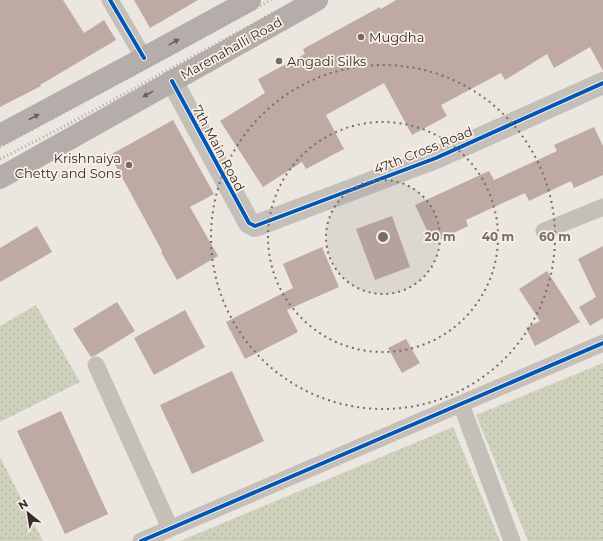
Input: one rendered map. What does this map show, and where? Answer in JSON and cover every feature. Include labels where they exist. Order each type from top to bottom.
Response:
[{"type":"main road","points":[[0,135],[250,0]]},
{"type":"main road","name":"Marenahalli Road","points":[[0,178],[317,0]]},
{"type":"street","points":[[110,0],[144,58]]},
{"type":"street","name":"7th Main Road","points":[[172,81],[248,223]]},
{"type":"street","name":"47th Cross Road","points":[[248,223],[258,226],[436,158],[603,83]]},
{"type":"street","points":[[544,231],[603,207]]},
{"type":"street","points":[[141,541],[603,343]]},
{"type":"street","points":[[96,365],[170,528]]},
{"type":"street","points":[[461,404],[512,541]]},
{"type":"green space","points":[[36,305],[80,382],[0,422],[0,326]]},
{"type":"green space","points":[[603,363],[603,541],[528,541],[476,415]]},
{"type":"green space","points":[[453,427],[500,541],[180,541]]},
{"type":"green space","points":[[0,457],[43,541],[0,541]]},
{"type":"building","points":[[0,0],[63,0],[84,33],[104,20],[116,40],[40,85],[41,86],[0,107]]},
{"type":"building","points":[[134,0],[198,0],[150,28]]},
{"type":"building","points":[[396,0],[603,0],[603,71],[590,47],[554,68],[547,54],[505,80],[501,73],[441,105],[447,116],[412,135],[384,83],[326,115],[344,149],[306,169],[302,162],[263,187],[220,121],[265,93],[258,79],[305,54],[303,49],[380,7],[381,9]]},
{"type":"building","points":[[173,120],[214,194],[190,207],[218,256],[177,280],[110,155]]},
{"type":"building","points":[[594,127],[603,146],[603,175],[574,188],[571,181],[529,201],[525,193],[466,220],[468,226],[433,243],[415,205],[489,171],[494,180],[557,151],[554,145]]},
{"type":"building","points":[[392,216],[410,267],[375,280],[356,229]]},
{"type":"building","points":[[37,226],[52,252],[0,282],[0,248]]},
{"type":"building","points":[[603,246],[603,318],[590,326],[579,307],[596,297],[578,259]]},
{"type":"building","points":[[322,247],[339,287],[287,310],[298,332],[245,359],[226,322],[293,288],[283,264]]},
{"type":"building","points":[[547,271],[580,322],[535,346],[526,328],[540,321],[519,289]]},
{"type":"building","points":[[117,302],[135,331],[91,357],[73,329]]},
{"type":"building","points":[[185,310],[205,347],[154,375],[134,338]]},
{"type":"building","points":[[406,339],[420,363],[402,373],[388,348]]},
{"type":"building","points":[[232,371],[264,441],[192,474],[160,405]]},
{"type":"building","points":[[61,411],[108,514],[65,534],[17,431]]},
{"type":"railway","points":[[0,147],[271,0]]},
{"type":"railway","points":[[0,159],[63,127],[297,0]]},
{"type":"cycle path","points":[[110,0],[144,58]]},
{"type":"cycle path","points":[[172,81],[249,223],[255,226],[436,158],[603,83]]},
{"type":"cycle path","points":[[141,541],[603,343]]},
{"type":"place","name":"Mugdha","points":[[361,37]]},
{"type":"place","name":"Angadi Silks","points":[[279,61]]},
{"type":"place","name":"Krishnaiya Chetty and Sons","points":[[129,165]]}]
